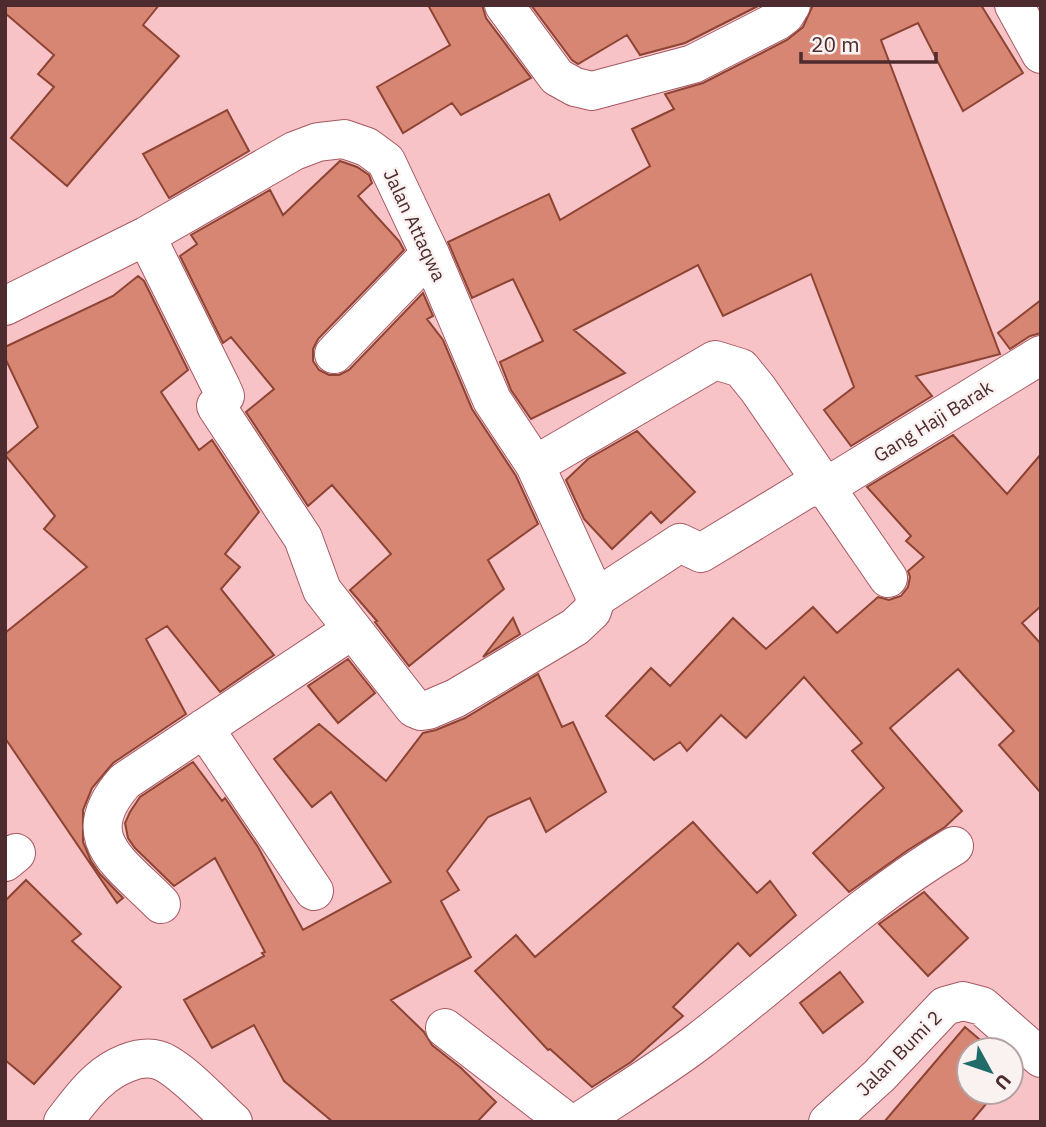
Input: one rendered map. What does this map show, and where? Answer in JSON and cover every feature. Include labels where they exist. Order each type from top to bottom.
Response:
[{"type":"street","points":[[504,5],[557,78],[575,87],[593,91],[693,64],[777,20],[785,15],[791,5]]},
{"type":"street","points":[[1014,5],[1041,54]]},
{"type":"street","name":"Jalan Attaqwa","points":[[5,306],[146,236],[294,151],[318,142],[344,139],[367,146],[386,161],[430,254],[492,400],[535,465],[596,598]]},
{"type":"street","points":[[146,236],[221,387],[225,397],[216,406],[303,538],[322,590],[409,704],[421,711],[456,698],[575,626],[592,611],[596,598]]},
{"type":"street","points":[[334,354],[430,254]]},
{"type":"street","name":"Gang Haji Barak","points":[[596,598],[680,542],[701,554],[808,488],[826,487],[1041,355]]},
{"type":"street","points":[[535,465],[715,360],[741,368],[888,578]]},
{"type":"street","points":[[160,904],[110,852],[102,838],[103,816],[111,797],[125,781],[352,630]]},
{"type":"street","points":[[204,728],[314,891]]},
{"type":"street","points":[[579,1122],[697,1042],[858,913],[916,869],[954,846]]},
{"type":"street","name":"Jalan Bumi 2","points":[[828,1122],[879,1076],[945,1006],[963,1001],[982,1006],[1041,1058]]},
{"type":"street","points":[[445,1028],[567,1122]]},
{"type":"street","points":[[63,1122],[99,1080],[118,1067],[139,1059],[158,1060],[178,1072],[233,1122]]},
{"type":"building","points":[[5,5],[159,5],[143,25],[179,56],[67,186],[11,138],[54,87],[38,74],[54,55],[5,13]]},
{"type":"building","points":[[428,5],[482,5],[486,18],[531,78],[461,115],[452,103],[403,133],[377,87],[450,45]]},
{"type":"building","points":[[531,5],[760,5],[685,43],[640,55],[627,35],[578,64],[572,60]]},
{"type":"building","points":[[813,5],[981,5],[1023,73],[963,111],[918,23],[881,40],[1000,354],[916,376],[932,396],[851,446],[824,410],[854,387],[811,274],[723,316],[698,265],[574,330],[625,373],[531,419],[511,390],[500,362],[543,341],[513,279],[472,298],[448,242],[549,194],[560,220],[650,166],[632,129],[674,109],[665,94],[703,83],[787,40],[803,27]]},
{"type":"building","points":[[227,110],[249,151],[169,198],[143,154]]},
{"type":"building","points":[[340,161],[369,175],[372,183],[358,196],[404,250],[318,339],[313,349],[313,361],[319,370],[329,375],[339,375],[349,370],[423,293],[433,316],[427,319],[443,340],[472,409],[516,476],[538,524],[488,560],[504,589],[409,666],[375,622],[377,621],[350,590],[391,554],[332,485],[308,506],[246,412],[274,389],[231,337],[223,343],[180,256],[197,244],[191,235],[270,190],[283,215]]},
{"type":"building","points":[[138,276],[144,281],[188,370],[161,392],[199,450],[212,440],[259,512],[225,554],[240,567],[221,589],[274,655],[220,692],[167,626],[146,639],[186,714],[113,763],[92,788],[83,810],[83,842],[100,874],[123,898],[117,903],[5,738],[5,633],[87,567],[44,529],[55,516],[5,455],[38,427],[5,358],[5,347],[113,296]]},
{"type":"building","points":[[1041,300],[1041,333],[1030,336],[1010,349],[998,333]]},
{"type":"building","points":[[637,431],[695,492],[661,523],[651,512],[612,549],[584,519],[566,480],[588,459]]},
{"type":"building","points":[[953,435],[1007,494],[1041,454],[1041,606],[1022,623],[1041,644],[1041,793],[999,745],[1014,731],[958,669],[890,728],[962,811],[945,827],[849,892],[813,853],[884,788],[852,751],[862,743],[804,677],[746,738],[721,715],[687,751],[680,742],[654,760],[606,716],[651,668],[670,686],[733,618],[766,649],[813,607],[837,633],[878,597],[889,600],[901,596],[908,587],[908,571],[924,557],[906,541],[911,536],[867,487]]},
{"type":"building","points":[[513,618],[520,634],[483,657]]},
{"type":"building","points":[[348,659],[375,693],[338,723],[308,686]]},
{"type":"building","points":[[538,674],[562,727],[573,722],[606,792],[546,832],[530,798],[488,817],[447,871],[459,890],[441,901],[471,957],[391,1000],[424,1032],[432,1045],[461,1068],[496,1102],[477,1122],[333,1122],[284,1081],[254,1025],[212,1048],[184,1000],[264,956],[262,953],[265,952],[215,858],[174,886],[135,848],[128,838],[125,823],[140,797],[193,762],[222,801],[225,798],[258,847],[303,930],[391,882],[331,792],[312,807],[274,759],[319,724],[386,781],[423,733],[465,718]]},
{"type":"building","points":[[693,822],[757,893],[770,881],[796,915],[750,956],[738,943],[673,1007],[683,1016],[631,1062],[592,1087],[548,1050],[475,971],[516,935],[535,957]]},
{"type":"building","points":[[26,880],[81,934],[72,941],[121,987],[34,1084],[5,1060],[5,901]]},
{"type":"building","points":[[924,892],[968,938],[928,976],[879,924]]},
{"type":"building","points":[[840,972],[863,1002],[823,1033],[800,1003]]},
{"type":"building","points":[[965,1027],[976,1036],[957,1036]]},
{"type":"building","points":[[955,1039],[955,1106],[984,1106],[971,1122],[884,1122]]}]
